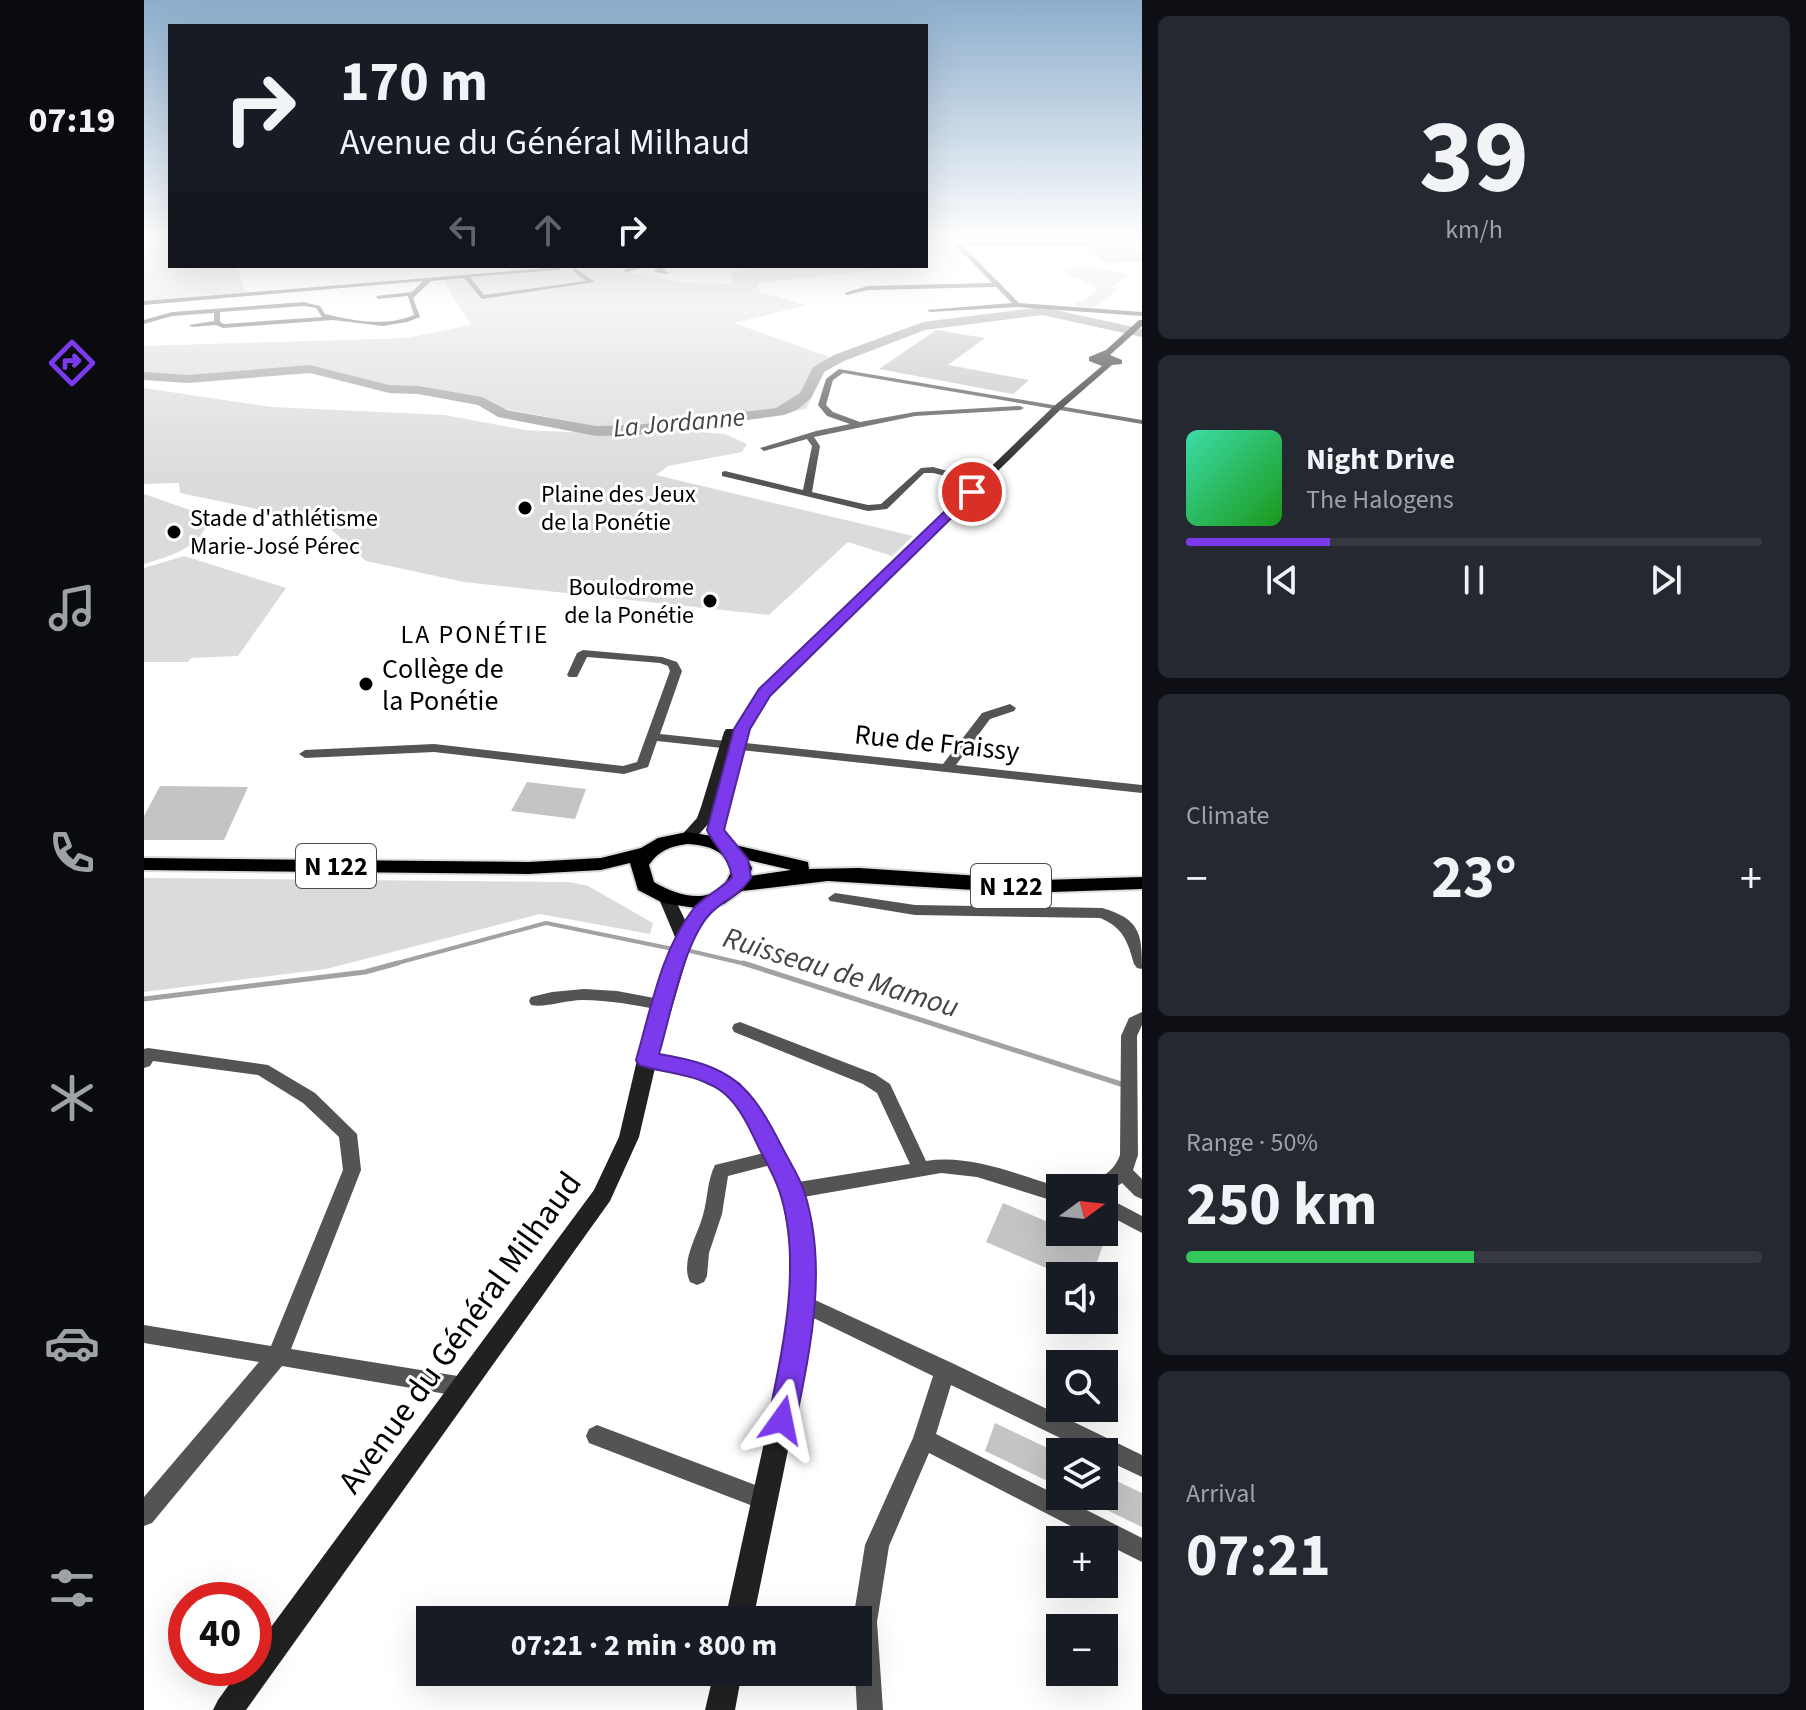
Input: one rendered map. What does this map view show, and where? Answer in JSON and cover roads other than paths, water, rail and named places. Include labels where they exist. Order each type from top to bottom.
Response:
[{"type":"main road","points":[[528,868],[612,875],[645,885],[667,899],[693,903],[718,898],[736,886],[742,868],[729,849],[712,841],[687,838],[660,843],[645,853],[639,865],[645,885]]},
{"type":"main road","name":"N 122","points":[[729,849],[788,865],[880,876],[1042,888],[1142,883]]},
{"type":"main road","name":"N 122","points":[[144,864],[528,868],[601,864],[645,853]]},
{"type":"main road","name":"N 122","points":[[736,886],[790,875],[880,876]]},
{"type":"street","points":[[217,319],[217,323]]},
{"type":"street","points":[[192,325],[256,325],[322,319]]},
{"type":"street","points":[[335,319],[358,324],[415,319]]},
{"type":"street","points":[[1073,393],[1072,389],[1096,365],[1098,358],[1137,330]]},
{"type":"street","points":[[687,838],[704,819],[733,744],[764,693],[1056,409],[1113,361],[1137,330]]},
{"type":"street","points":[[1098,358],[1113,361]]},
{"type":"street","points":[[859,425],[830,414],[822,405],[830,379],[842,371],[1142,422]]},
{"type":"street","points":[[764,448],[915,414],[1040,406]]},
{"type":"street","points":[[729,849],[716,830],[737,714],[762,682],[1046,413],[1056,409]]},
{"type":"street","points":[[807,494],[816,446],[809,436]]},
{"type":"street","points":[[725,474],[868,508],[884,507],[921,471],[933,470],[976,480]]},
{"type":"street","points":[[305,754],[434,748],[624,770],[643,764],[676,671],[673,664],[662,660],[583,653],[573,675]]},
{"type":"street","points":[[947,768],[986,716],[1010,708]]},
{"type":"street","name":"Rue de Fraissy","points":[[653,737],[1142,789]]},
{"type":"street","points":[[684,937],[695,918],[718,898]]},
{"type":"street","points":[[835,898],[915,910],[1102,913],[1119,919],[1131,930],[1142,964]]},
{"type":"street","points":[[667,899],[684,937]]},
{"type":"street","name":"Avenue du Général Milhaud","points":[[228,1710],[602,1195],[629,1137],[647,1060],[684,937]]},
{"type":"street","points":[[537,1001],[557,994],[664,1005]]},
{"type":"street","points":[[1118,1176],[1123,1172],[1129,1155],[1129,1036],[1135,1022],[1142,1018]]},
{"type":"street","points":[[740,1028],[869,1079],[884,1089],[921,1169]]},
{"type":"street","points":[[144,1062],[148,1054],[262,1069],[309,1098],[348,1134],[352,1170],[278,1355],[144,1515]]},
{"type":"street","points":[[647,1060],[687,1067],[733,1088],[756,1118],[792,1191],[800,1240],[802,1303],[798,1344],[742,1606]]},
{"type":"street","points":[[697,1276],[697,1251],[712,1218],[714,1187],[721,1170],[776,1157]]},
{"type":"street","points":[[792,1191],[941,1166],[977,1170],[1046,1191]]},
{"type":"street","points":[[1123,1172],[1142,1191]]},
{"type":"street","points":[[1118,1212],[1142,1225]]},
{"type":"street","points":[[802,1303],[1142,1466]]},
{"type":"street","points":[[144,1334],[464,1387]]},
{"type":"street","points":[[870,1710],[865,1622],[877,1545],[924,1439],[945,1370]]},
{"type":"street","points":[[597,1436],[766,1500]]},
{"type":"street","points":[[924,1439],[1142,1550]]},
{"type":"street","points":[[720,1710],[725,1686]]},
{"type":"waterway","name":"La Jordanne","points":[[144,376],[188,379],[310,369],[389,389],[418,390],[482,401],[503,414],[596,431],[636,430],[779,412],[792,407],[806,395],[818,370],[839,358],[923,326],[980,319]]},
{"type":"waterway","name":"La Jordanne","points":[[1077,319],[1142,333]]},
{"type":"waterway","name":"Ruisseau de Mamou","points":[[390,965],[546,923],[673,949]]},
{"type":"waterway","name":"Ruisseau de Mamou","points":[[686,950],[747,964]]},
{"type":"waterway","name":"Ruisseau de Mamou","points":[[144,999],[365,972],[398,963]]},
{"type":"waterway","name":"Ruisseau de Mamou","points":[[743,963],[747,964]]},
{"type":"waterway","name":"Ruisseau de Mamou","points":[[747,964],[1124,1085]]},
{"type":"place","name":"Plaine des Jeux de la Ponétie","points":[[525,508]]},
{"type":"place","name":"Stade d'athlétisme Marie-José Pérec","points":[[174,532]]},
{"type":"place","name":"Boulodrome de la Ponétie","points":[[710,601]]},
{"type":"place","name":"Collège de la Ponétie","points":[[366,684]]},
{"type":"district","name":"LA PONÉTIE","points":[[475,634]]}]
